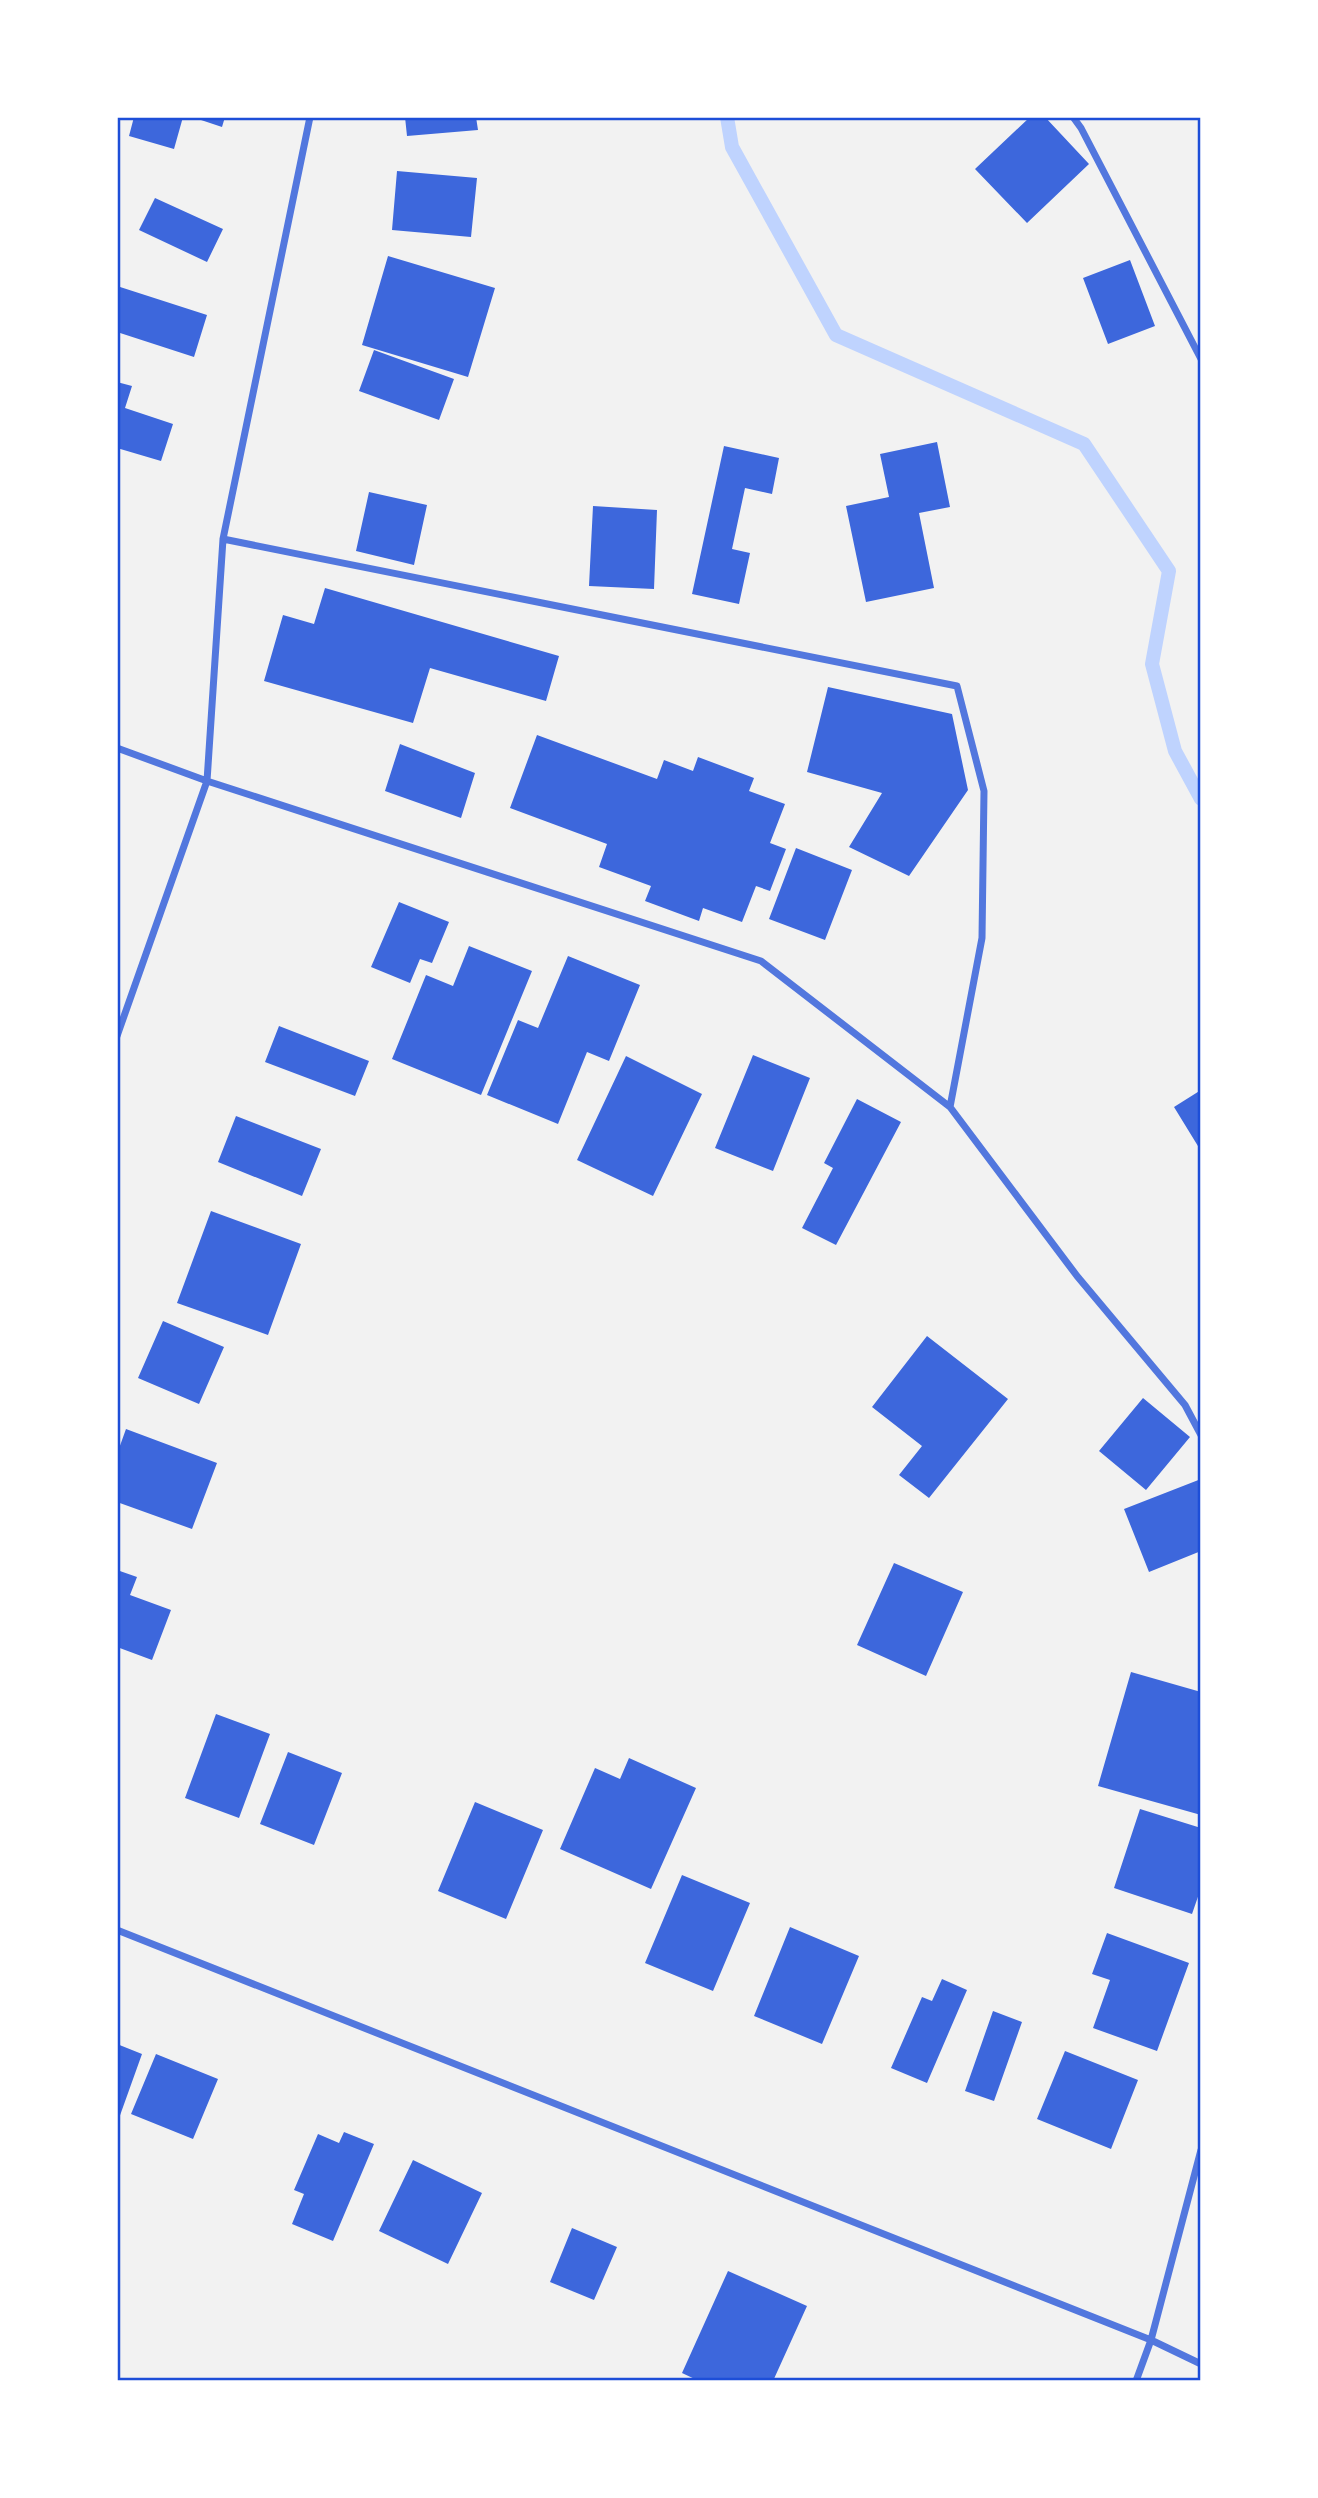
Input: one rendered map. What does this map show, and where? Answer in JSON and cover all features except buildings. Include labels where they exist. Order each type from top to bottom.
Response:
[{"type":"street","points":[[117,1036],[207,781],[223,539],[310,117]]},
{"type":"street","points":[[1073,117],[1082,128],[1201,359]]},
{"type":"street","points":[[223,539],[957,686],[984,791],[982,938],[950,1107]]},
{"type":"street","points":[[117,748],[207,781],[761,961],[950,1107],[1077,1276],[1185,1405],[1201,1435]]},
{"type":"street","points":[[117,1930],[1151,2340],[1201,2364]]},
{"type":"street","points":[[1136,2381],[1151,2340],[1201,2150]]},
{"type":"waterway","points":[[727,117],[732,147],[836,335],[1084,444],[1169,571],[1152,664],[1175,751],[1201,799]]}]
